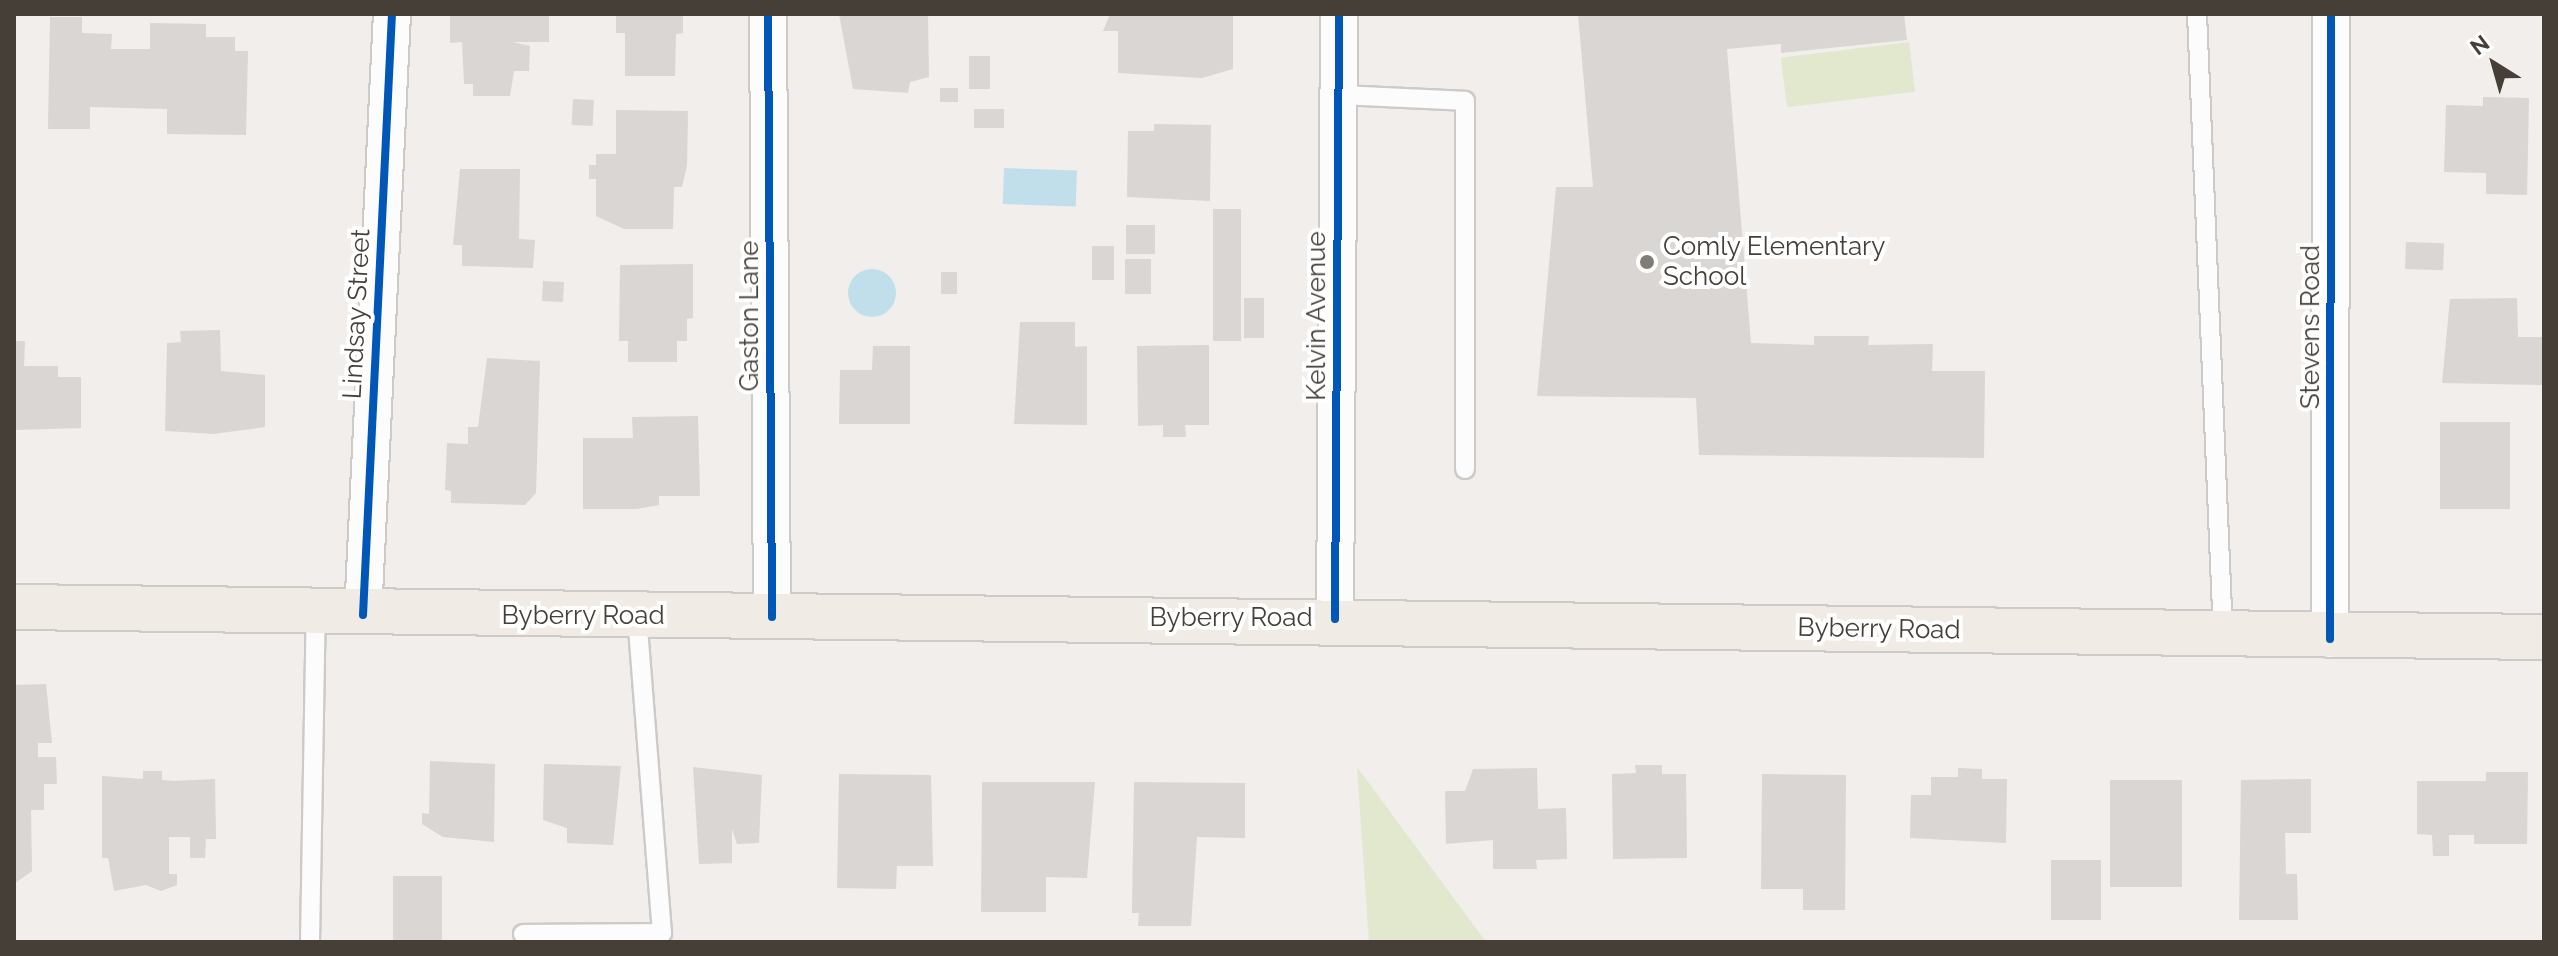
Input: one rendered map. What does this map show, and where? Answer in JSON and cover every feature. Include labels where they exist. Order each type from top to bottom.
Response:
[{"type":"main road","name":"Byberry Road","points":[[14,607],[363,615],[1335,619],[2330,639],[2544,637]]},
{"type":"street","name":"Lindsay Street","points":[[363,615],[392,14]]},
{"type":"street","name":"Gaston Lane","points":[[768,14],[772,617]]},
{"type":"street","name":"Kelvin Avenue","points":[[1335,619],[1339,14]]},
{"type":"street","name":"Stevens Road","points":[[2330,639],[2331,14]]},
{"type":"lane","points":[[2197,14],[2223,636]]},
{"type":"lane","points":[[1339,95],[1465,101],[1465,469]]},
{"type":"lane","points":[[310,942],[316,614]]},
{"type":"lane","points":[[523,934],[662,933],[637,616]]},
{"type":"green space","points":[[1909,42],[1915,92],[1787,107],[1781,58]]},
{"type":"green space","points":[[1357,767],[1486,942],[1369,942]]},
{"type":"water","points":[[1004,168],[1077,171],[1076,207],[1003,204]]},
{"type":"water","points":[[872,269],[889,276],[896,293],[889,310],[872,317],[855,310],[848,293],[855,276]]},
{"type":"building","points":[[450,14],[549,14],[549,42],[512,42],[530,46],[529,71],[514,71],[510,96],[473,96],[473,84],[464,84],[462,42],[450,43]]},
{"type":"building","points":[[616,14],[683,14],[683,33],[676,34],[675,76],[625,76],[625,33],[616,33]]},
{"type":"building","points":[[839,14],[928,14],[929,77],[910,82],[908,93],[853,89]]},
{"type":"building","points":[[1110,14],[1233,14],[1233,69],[1202,78],[1118,73],[1118,31],[1103,31]]},
{"type":"building","name":"Comly Elementary School","points":[[1578,14],[1904,14],[1907,40],[1781,53],[1781,44],[1727,49],[1751,343],[1814,345],[1814,336],[1869,336],[1868,345],[1933,344],[1932,371],[1985,371],[1984,458],[1699,455],[1696,398],[1537,396],[1556,187],[1593,187]]},
{"type":"building","points":[[50,17],[82,17],[82,33],[112,34],[111,49],[150,49],[150,23],[206,24],[206,37],[235,37],[235,51],[248,51],[246,135],[167,134],[167,109],[90,107],[90,129],[48,129]]},
{"type":"building","points":[[969,56],[990,56],[990,89],[969,89]]},
{"type":"building","points":[[940,88],[958,88],[958,102],[940,102]]},
{"type":"building","points":[[2483,97],[2529,98],[2527,195],[2486,194],[2486,173],[2444,172],[2446,105],[2483,106]]},
{"type":"building","points":[[573,99],[594,100],[593,126],[572,125]]},
{"type":"building","points":[[974,109],[1004,109],[1004,128],[974,128]]},
{"type":"building","points":[[616,110],[688,111],[687,166],[682,187],[674,187],[673,229],[624,229],[596,216],[596,179],[589,179],[589,165],[596,165],[596,154],[616,154]]},
{"type":"building","points":[[1154,124],[1211,125],[1210,201],[1127,197],[1128,131],[1154,131]]},
{"type":"building","points":[[460,169],[520,169],[519,239],[535,240],[533,268],[462,266],[462,245],[453,245]]},
{"type":"building","points":[[1213,209],[1241,209],[1241,341],[1213,341]]},
{"type":"building","points":[[1126,225],[1155,225],[1155,254],[1126,254]]},
{"type":"building","points":[[2406,242],[2444,243],[2443,270],[2405,269]]},
{"type":"building","points":[[1092,246],[1114,246],[1114,280],[1092,280]]},
{"type":"building","points":[[1125,259],[1151,259],[1151,294],[1125,294]]},
{"type":"building","points":[[693,264],[693,318],[687,319],[687,341],[677,341],[677,362],[628,362],[628,341],[619,341],[620,265]]},
{"type":"building","points":[[941,272],[957,272],[957,294],[941,294]]},
{"type":"building","points":[[543,281],[564,282],[563,302],[542,301]]},
{"type":"building","points":[[1244,298],[1264,298],[1264,338],[1244,338]]},
{"type":"building","points":[[2517,298],[2518,337],[2544,337],[2544,385],[2442,383],[2450,299]]},
{"type":"building","points":[[1020,322],[1075,322],[1075,347],[1087,346],[1087,425],[1014,424]]},
{"type":"building","points":[[220,330],[221,371],[265,375],[265,427],[214,434],[165,431],[167,343],[181,342],[180,331]]},
{"type":"building","points":[[14,341],[25,341],[24,366],[58,366],[58,377],[81,377],[81,428],[14,430]]},
{"type":"building","points":[[1209,345],[1209,425],[1185,425],[1186,437],[1163,437],[1163,425],[1138,426],[1137,346]]},
{"type":"building","points":[[873,346],[910,346],[910,424],[839,424],[840,370],[872,370]]},
{"type":"building","points":[[487,358],[540,361],[536,493],[525,505],[451,503],[451,491],[445,490],[447,443],[468,444],[468,427],[478,427]]},
{"type":"building","points":[[698,416],[700,496],[659,496],[659,505],[636,509],[583,509],[583,438],[633,438],[632,417]]},
{"type":"building","points":[[2440,422],[2510,422],[2510,509],[2440,509]]},
{"type":"building","points":[[46,684],[52,743],[38,743],[38,757],[56,757],[57,784],[44,784],[44,810],[31,810],[32,871],[14,884],[14,685]]},
{"type":"building","points":[[430,761],[495,764],[494,842],[443,837],[422,824],[422,813],[429,814]]},
{"type":"building","points":[[544,764],[621,766],[613,845],[567,843],[567,828],[543,820]]},
{"type":"building","points":[[1635,765],[1662,765],[1662,774],[1686,774],[1687,858],[1613,859],[1612,774],[1636,773]]},
{"type":"building","points":[[693,767],[762,775],[759,843],[737,844],[732,829],[732,863],[699,864]]},
{"type":"building","points":[[1537,768],[1538,809],[1566,808],[1567,859],[1536,860],[1537,869],[1493,869],[1493,840],[1446,844],[1445,791],[1465,791],[1473,769]]},
{"type":"building","points":[[1958,768],[1982,769],[1982,779],[2007,779],[2006,843],[1910,838],[1911,795],[1931,795],[1931,777],[1958,777]]},
{"type":"building","points":[[143,771],[162,771],[162,780],[215,779],[216,839],[206,839],[205,858],[190,858],[190,837],[169,837],[169,874],[177,874],[177,885],[161,891],[146,885],[114,891],[108,858],[102,858],[102,776],[143,779]]},
{"type":"building","points":[[2486,772],[2528,772],[2527,844],[2474,844],[2474,835],[2449,835],[2449,856],[2433,856],[2432,835],[2417,834],[2417,781],[2486,781]]},
{"type":"building","points":[[839,774],[931,775],[933,866],[897,866],[896,889],[837,888]]},
{"type":"building","points":[[1762,774],[1846,775],[1845,910],[1803,910],[1803,889],[1761,889]]},
{"type":"building","points":[[2311,779],[2311,833],[2285,833],[2286,874],[2297,874],[2298,920],[2239,920],[2241,780]]},
{"type":"building","points":[[2110,780],[2182,780],[2182,887],[2110,887]]},
{"type":"building","points":[[982,782],[1095,782],[1087,878],[1046,877],[1046,912],[981,912]]},
{"type":"building","points":[[1134,782],[1245,783],[1245,838],[1197,837],[1191,926],[1138,926],[1139,913],[1132,913]]},
{"type":"building","points":[[2051,860],[2101,860],[2101,920],[2051,920]]},
{"type":"building","points":[[393,876],[442,876],[442,942],[393,942]]},
{"type":"cycle path","points":[[363,615],[392,14]]},
{"type":"cycle path","points":[[768,14],[772,617]]},
{"type":"cycle path","points":[[1335,619],[1339,14]]},
{"type":"cycle path","points":[[2330,639],[2331,14]]},
{"type":"place","name":"Comly Elementary School","points":[[1647,262]]}]
